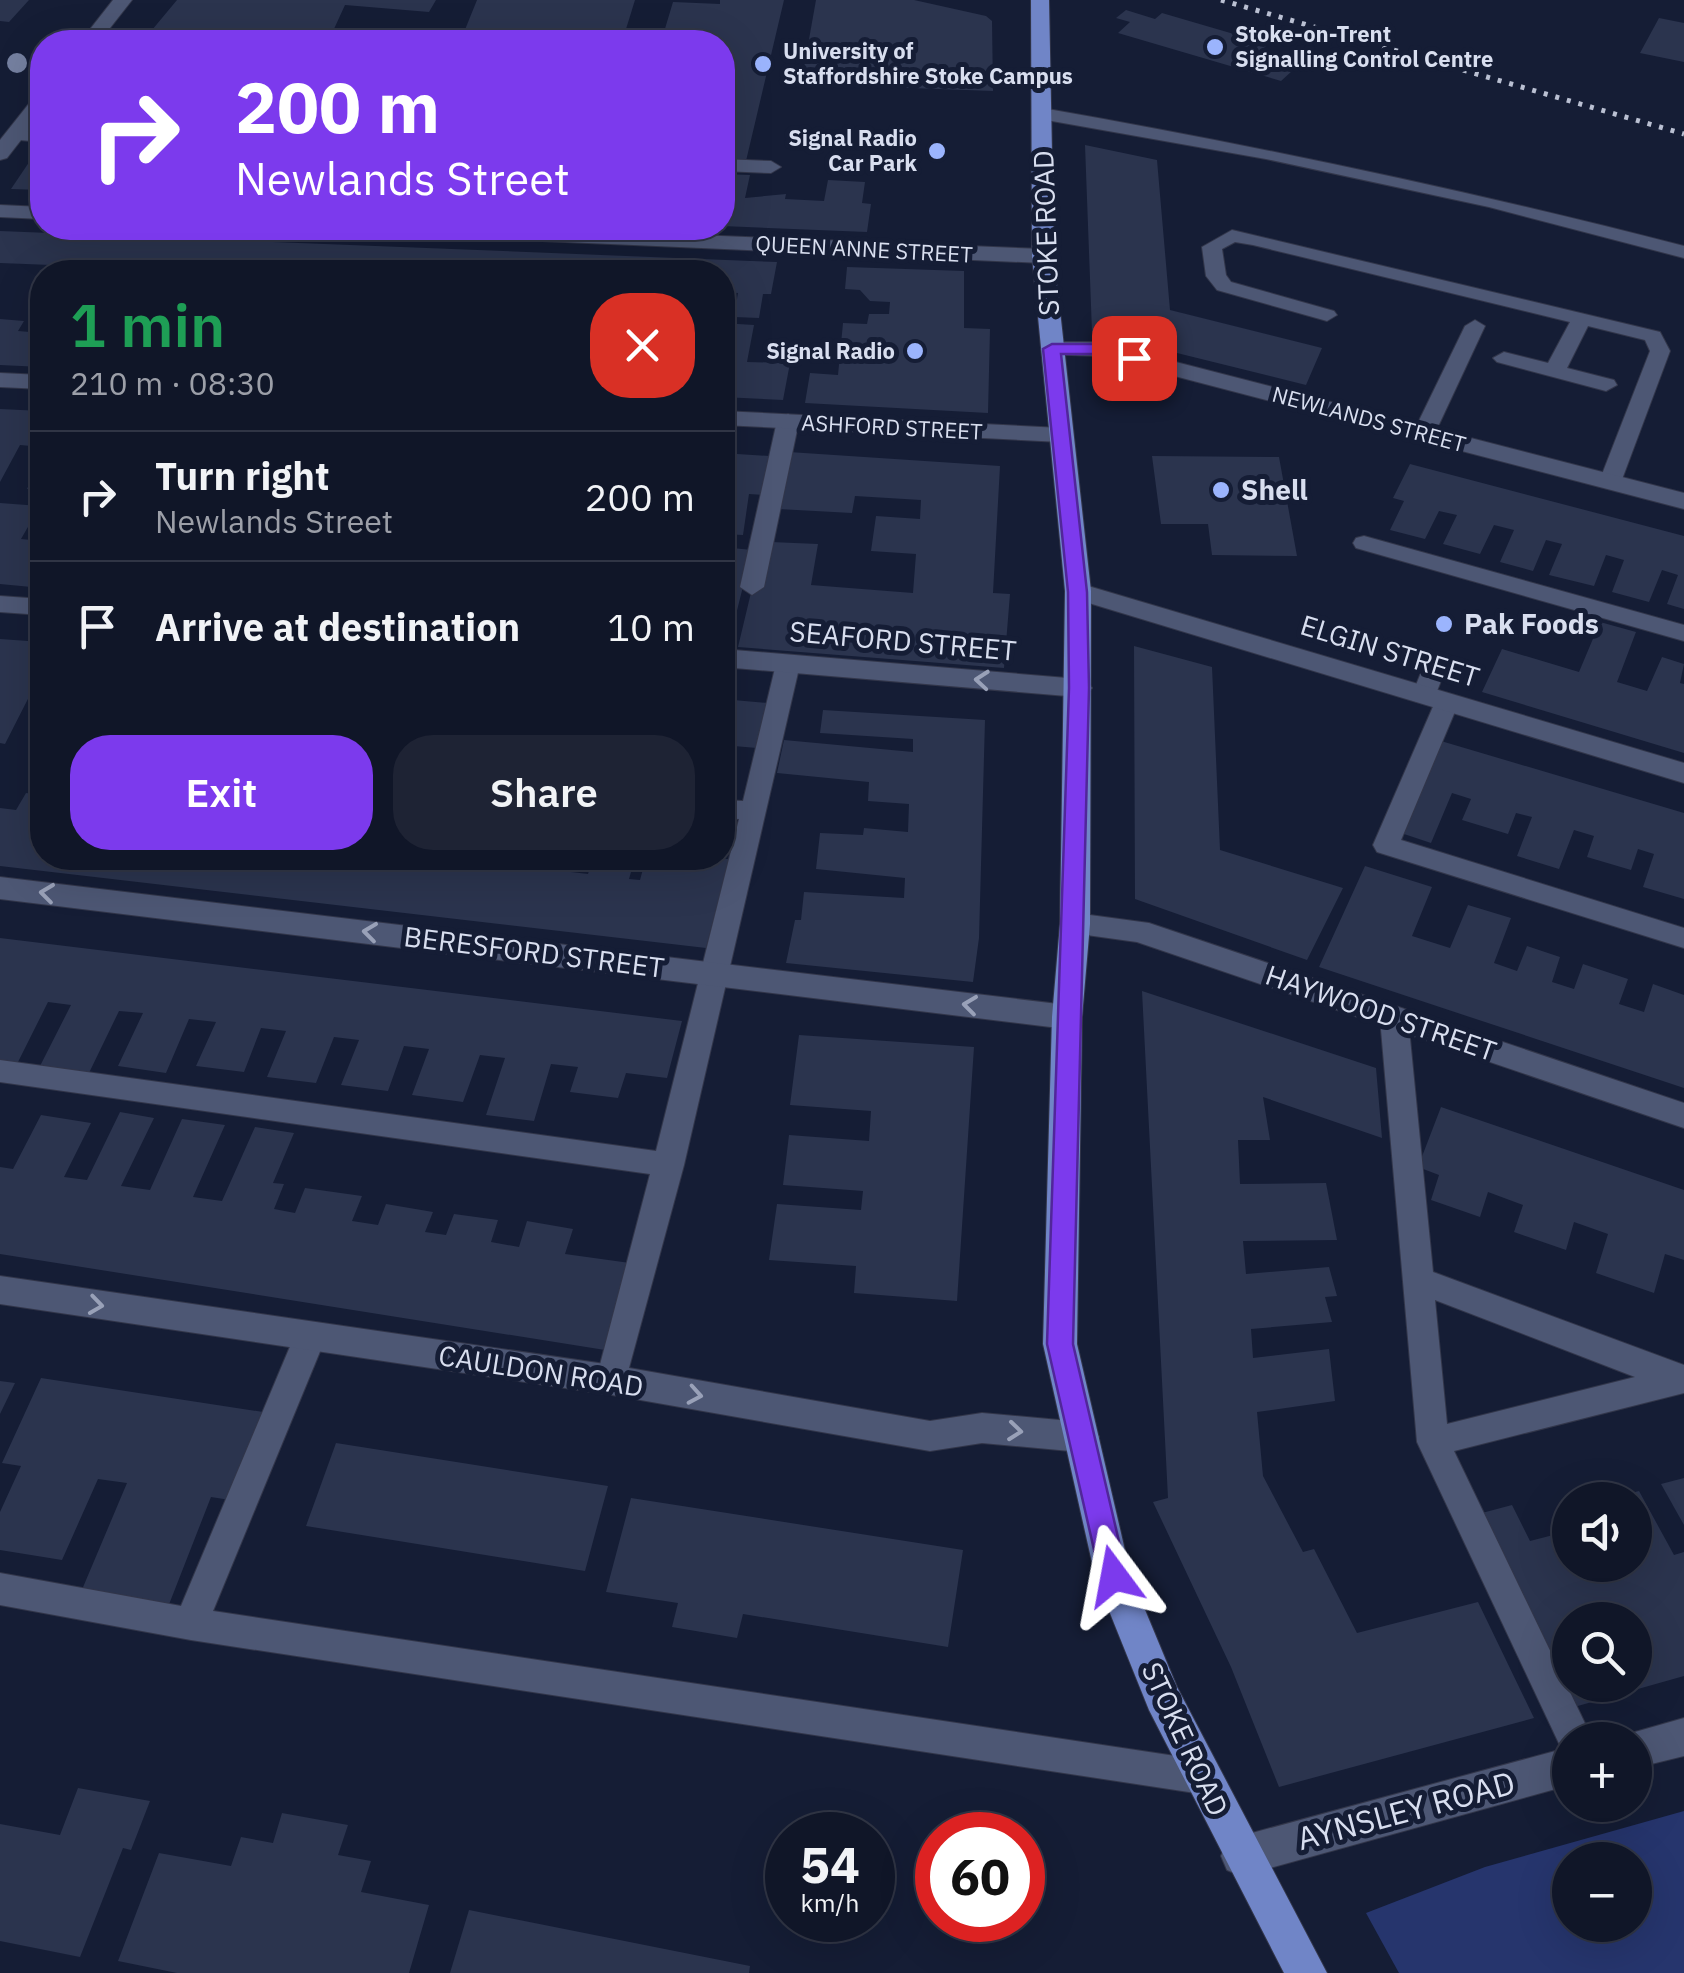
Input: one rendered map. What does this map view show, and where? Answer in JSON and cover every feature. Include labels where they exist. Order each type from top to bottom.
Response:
[{"type":"main road","name":"STOKE ROAD","points":[[1040,0],[1043,256],[1078,592],[1074,924],[1067,1017],[1060,1344],[1114,1576],[1162,1697],[1241,1856],[1306,1973]]},
{"type":"street","points":[[99,30],[123,0]]},
{"type":"street","points":[[0,154],[30,116]]},
{"type":"street","points":[[0,211],[30,212]]},
{"type":"street","name":"QUEEN ANNE STREET","points":[[668,240],[1043,256]]},
{"type":"street","name":"NEWLANDS STREET","points":[[1052,349],[1098,349],[1684,501]]},
{"type":"street","points":[[0,380],[30,381]]},
{"type":"street","name":"ASHFORD STREET","points":[[735,419],[1061,436]]},
{"type":"street","name":"ELGIN STREET","points":[[1078,592],[1435,690],[1684,773]]},
{"type":"street","points":[[0,604],[30,606]]},
{"type":"street","name":"SEAFORD STREET","points":[[735,659],[1079,688]]},
{"type":"street","name":"BERESFORD STREET","points":[[0,888],[1067,1017]]},
{"type":"street","name":"HAYWOOD STREET","points":[[1074,924],[1140,931],[1684,1116]]},
{"type":"street","name":"CAULDON ROAD","points":[[0,1290],[612,1380],[930,1436],[982,1428],[1080,1438]]},
{"type":"street","points":[[1652,1745],[1684,1737]]},
{"type":"street","name":"AYNSLEY ROAD","points":[[1241,1856],[1552,1771]]},
{"type":"lane","points":[[1042,114],[1284,157],[1491,202],[1684,252]]},
{"type":"lane","points":[[15,135],[30,136]]},
{"type":"lane","points":[[735,166],[771,167]]},
{"type":"lane","points":[[1327,315],[1224,286],[1216,276],[1212,246],[1232,236],[1253,239],[1640,331],[1660,344],[1610,482]]},
{"type":"lane","points":[[1554,372],[1582,318]]},
{"type":"lane","points":[[1424,433],[1475,326]]},
{"type":"lane","points":[[1504,358],[1606,385]]},
{"type":"lane","points":[[752,586],[788,421]]},
{"type":"lane","points":[[1364,543],[1684,633]]},
{"type":"lane","points":[[612,1380],[716,974],[788,664]]},
{"type":"lane","points":[[1435,690],[1386,845],[1684,938]]},
{"type":"lane","points":[[735,810],[752,812]]},
{"type":"lane","points":[[1394,1018],[1432,1442],[1566,1722]]},
{"type":"lane","points":[[0,1071],[669,1165]]},
{"type":"lane","points":[[1418,1280],[1681,1380]]},
{"type":"lane","points":[[191,1624],[310,1336]]},
{"type":"lane","points":[[1432,1442],[1681,1380]]},
{"type":"lane","points":[[0,1589],[191,1624],[1202,1777]]},
{"type":"shaded area","points":[[1684,1811],[1684,1973],[1399,1973],[1366,1913],[1485,1867],[1552,1848],[1552,1942],[1652,1942],[1652,1842],[1574,1842]]},
{"type":"building","points":[[0,0],[29,0],[9,22],[0,21]]},
{"type":"building","points":[[177,0],[436,0],[429,12],[345,5],[334,30],[152,30]]},
{"type":"building","points":[[477,0],[635,0],[626,30],[465,30]]},
{"type":"building","points":[[720,0],[784,0],[746,161],[735,161],[735,30],[665,30],[673,2],[720,4]]},
{"type":"building","points":[[816,0],[914,0],[986,16],[992,21],[993,91],[801,84]]},
{"type":"building","name":"Stoke-on-Trent Signalling Control Centre","points":[[1126,10],[1155,19],[1162,13],[1268,44],[1263,49],[1303,61],[1281,81],[1118,33],[1130,22],[1116,18]]},
{"type":"building","points":[[1659,18],[1684,23],[1684,62],[1640,53]]},
{"type":"building","points":[[1085,145],[1157,160],[1170,310],[1322,348],[1306,385],[1092,332]]},
{"type":"building","points":[[30,161],[30,190],[11,189]]},
{"type":"building","points":[[735,174],[750,175],[745,198],[786,194],[785,199],[824,201],[828,180],[865,182],[862,203],[871,204],[867,232],[735,227]]},
{"type":"building","points":[[0,231],[30,232],[30,240],[226,240],[727,260],[30,260],[30,264],[0,263]]},
{"type":"building","points":[[735,260],[777,262],[771,294],[763,294],[759,318],[735,317]]},
{"type":"building","name":"Signal Radio","points":[[847,267],[964,271],[964,328],[990,329],[988,413],[805,403],[810,373],[838,375],[843,323],[867,324],[869,314],[889,314],[890,302],[870,301],[860,290],[845,289]]},
{"type":"building","points":[[0,319],[24,321],[18,331],[30,332],[30,366],[0,365]]},
{"type":"building","points":[[735,324],[754,325],[747,362],[790,363],[783,400],[735,398]]},
{"type":"building","points":[[0,409],[30,410],[30,446],[20,445],[0,482]]},
{"type":"building","points":[[789,452],[1000,466],[993,593],[1010,594],[1004,668],[738,647],[754,580],[771,542],[818,544],[811,585],[913,593],[916,554],[871,551],[876,516],[920,519],[921,500],[855,496],[852,513],[778,509]]},
{"type":"building","points":[[735,454],[770,456],[764,495],[749,494],[743,535],[735,535]]},
{"type":"building","name":"Shell","points":[[1152,456],[1279,457],[1297,556],[1212,555],[1208,524],[1161,524]]},
{"type":"building","points":[[1410,464],[1684,536],[1684,609],[1667,604],[1678,575],[1662,570],[1649,602],[1612,592],[1624,560],[1606,555],[1594,586],[1549,575],[1562,544],[1546,540],[1533,571],[1500,562],[1514,530],[1494,525],[1480,554],[1443,544],[1457,515],[1439,511],[1425,539],[1390,530],[1404,501],[1393,498]]},
{"type":"building","points":[[0,503],[30,505],[30,523],[21,539],[30,540],[30,587],[0,584]]},
{"type":"building","points":[[735,548],[752,550],[735,619]]},
{"type":"building","points":[[1600,622],[1636,632],[1617,682],[1647,691],[1662,657],[1684,664],[1680,683],[1684,684],[1684,753],[1482,692],[1502,649],[1579,672]]},
{"type":"building","points":[[0,639],[30,641],[30,695],[5,744],[0,743]]},
{"type":"building","points":[[1134,646],[1212,667],[1220,850],[1343,888],[1307,960],[1135,899]]},
{"type":"building","points":[[735,700],[768,703],[757,748],[735,746]]},
{"type":"building","points":[[823,710],[985,720],[979,938],[973,982],[786,963],[795,920],[801,920],[804,892],[904,898],[905,878],[816,869],[820,833],[863,835],[864,828],[908,832],[909,804],[868,801],[869,782],[777,773],[784,740],[913,752],[913,739],[820,733]]},
{"type":"building","points":[[1441,741],[1684,813],[1684,899],[1643,887],[1654,854],[1638,849],[1631,870],[1587,857],[1594,836],[1574,830],[1559,869],[1517,856],[1532,817],[1516,813],[1508,834],[1462,820],[1471,799],[1452,793],[1431,843],[1401,833]]},
{"type":"building","points":[[26,793],[30,794],[30,869],[0,866],[0,808],[16,810]]},
{"type":"building","points":[[1365,866],[1432,887],[1412,936],[1450,948],[1468,905],[1511,918],[1494,963],[1517,971],[1527,946],[1560,957],[1552,982],[1574,989],[1583,964],[1628,979],[1619,1004],[1644,1012],[1653,984],[1684,995],[1684,1088],[1319,967]]},
{"type":"building","points":[[34,870],[572,870],[588,874],[589,870],[632,870],[629,879],[640,880],[643,870],[726,870],[706,948]]},
{"type":"building","points":[[0,938],[682,1021],[667,1078],[626,1073],[618,1098],[570,1092],[578,1067],[551,1064],[534,1121],[486,1115],[505,1058],[480,1055],[463,1102],[412,1095],[429,1049],[404,1046],[388,1091],[341,1085],[359,1040],[334,1037],[316,1083],[267,1077],[286,1031],[261,1028],[244,1072],[196,1066],[216,1022],[189,1019],[166,1073],[118,1066],[143,1013],[119,1011],[88,1075],[38,1070],[71,1005],[48,1002],[15,1068],[0,1066]]},
{"type":"building","points":[[1142,991],[1376,1068],[1382,1138],[1263,1097],[1270,1140],[1238,1140],[1240,1184],[1326,1183],[1337,1240],[1243,1241],[1246,1274],[1329,1267],[1337,1296],[1325,1297],[1332,1322],[1251,1329],[1253,1358],[1329,1349],[1335,1401],[1257,1412],[1263,1476],[1303,1552],[1314,1549],[1357,1633],[1478,1602],[1534,1718],[1279,1787],[1231,1667],[1153,1502],[1168,1498]]},
{"type":"building","points":[[799,1035],[974,1047],[957,1301],[854,1293],[856,1266],[769,1260],[777,1204],[861,1210],[863,1191],[783,1185],[789,1135],[869,1141],[871,1111],[790,1105]]},
{"type":"building","points":[[1441,1107],[1684,1190],[1684,1260],[1665,1254],[1654,1293],[1596,1273],[1608,1234],[1574,1222],[1566,1250],[1514,1232],[1523,1205],[1488,1192],[1480,1217],[1431,1200],[1439,1175],[1418,1167]]},
{"type":"building","points":[[120,1112],[154,1118],[121,1186],[150,1190],[182,1119],[225,1125],[193,1197],[222,1201],[255,1127],[294,1133],[273,1183],[284,1184],[274,1209],[295,1213],[305,1188],[362,1196],[352,1221],[378,1225],[386,1204],[433,1212],[425,1232],[446,1235],[454,1214],[498,1220],[491,1242],[519,1247],[527,1221],[573,1229],[565,1254],[630,1263],[605,1350],[0,1254],[0,1167],[13,1169],[41,1115],[91,1123],[64,1177],[87,1180]]},
{"type":"building","points":[[41,1378],[263,1412],[230,1500],[211,1497],[168,1607],[81,1592],[127,1483],[98,1479],[62,1560],[0,1550],[0,1512],[21,1466],[2,1463]]},
{"type":"building","points":[[0,1381],[15,1383],[0,1414]]},
{"type":"building","points":[[336,1443],[608,1486],[585,1571],[306,1526]]},
{"type":"building","points":[[1684,1478],[1684,1525],[1661,1484]]},
{"type":"building","points":[[631,1498],[963,1550],[948,1647],[743,1614],[737,1638],[672,1627],[678,1603],[606,1592]]},
{"type":"building","points":[[1512,1505],[1530,1541],[1552,1535],[1552,1582],[1652,1582],[1652,1515],[1674,1555],[1684,1552],[1684,1676],[1652,1685],[1652,1602],[1552,1602],[1552,1691],[1482,1513]]},
{"type":"building","points":[[1556,1702],[1592,1702],[1560,1711]]},
{"type":"building","points":[[78,1788],[150,1801],[131,1850],[123,1848],[80,1957],[0,1941],[0,1824],[60,1835]]},
{"type":"building","points":[[282,1813],[348,1825],[338,1855],[371,1861],[361,1892],[429,1905],[409,1973],[177,1973],[118,1961],[159,1853],[231,1866],[241,1837],[273,1843]]},
{"type":"building","points":[[469,1910],[750,1966],[749,1973],[450,1973]]},
{"type":"railway","points":[[1221,0],[1684,134]]},
{"type":"place","name":"Stoke-on-Trent Signalling Control Centre","points":[[1215,47]]},
{"type":"place","name":"University of Staffordshire Stoke Campus","points":[[763,64]]},
{"type":"place","name":"Signal Radio Car Park","points":[[937,151]]},
{"type":"place","name":"Signal Radio","points":[[915,351]]},
{"type":"place","name":"Shell","points":[[1221,490]]},
{"type":"place","name":"Pak Foods","points":[[1444,624]]},
{"type":"route","points":[[1114,1576],[1060,1344],[1079,688],[1078,592],[1052,349],[1098,349],[1134,358]]}]
